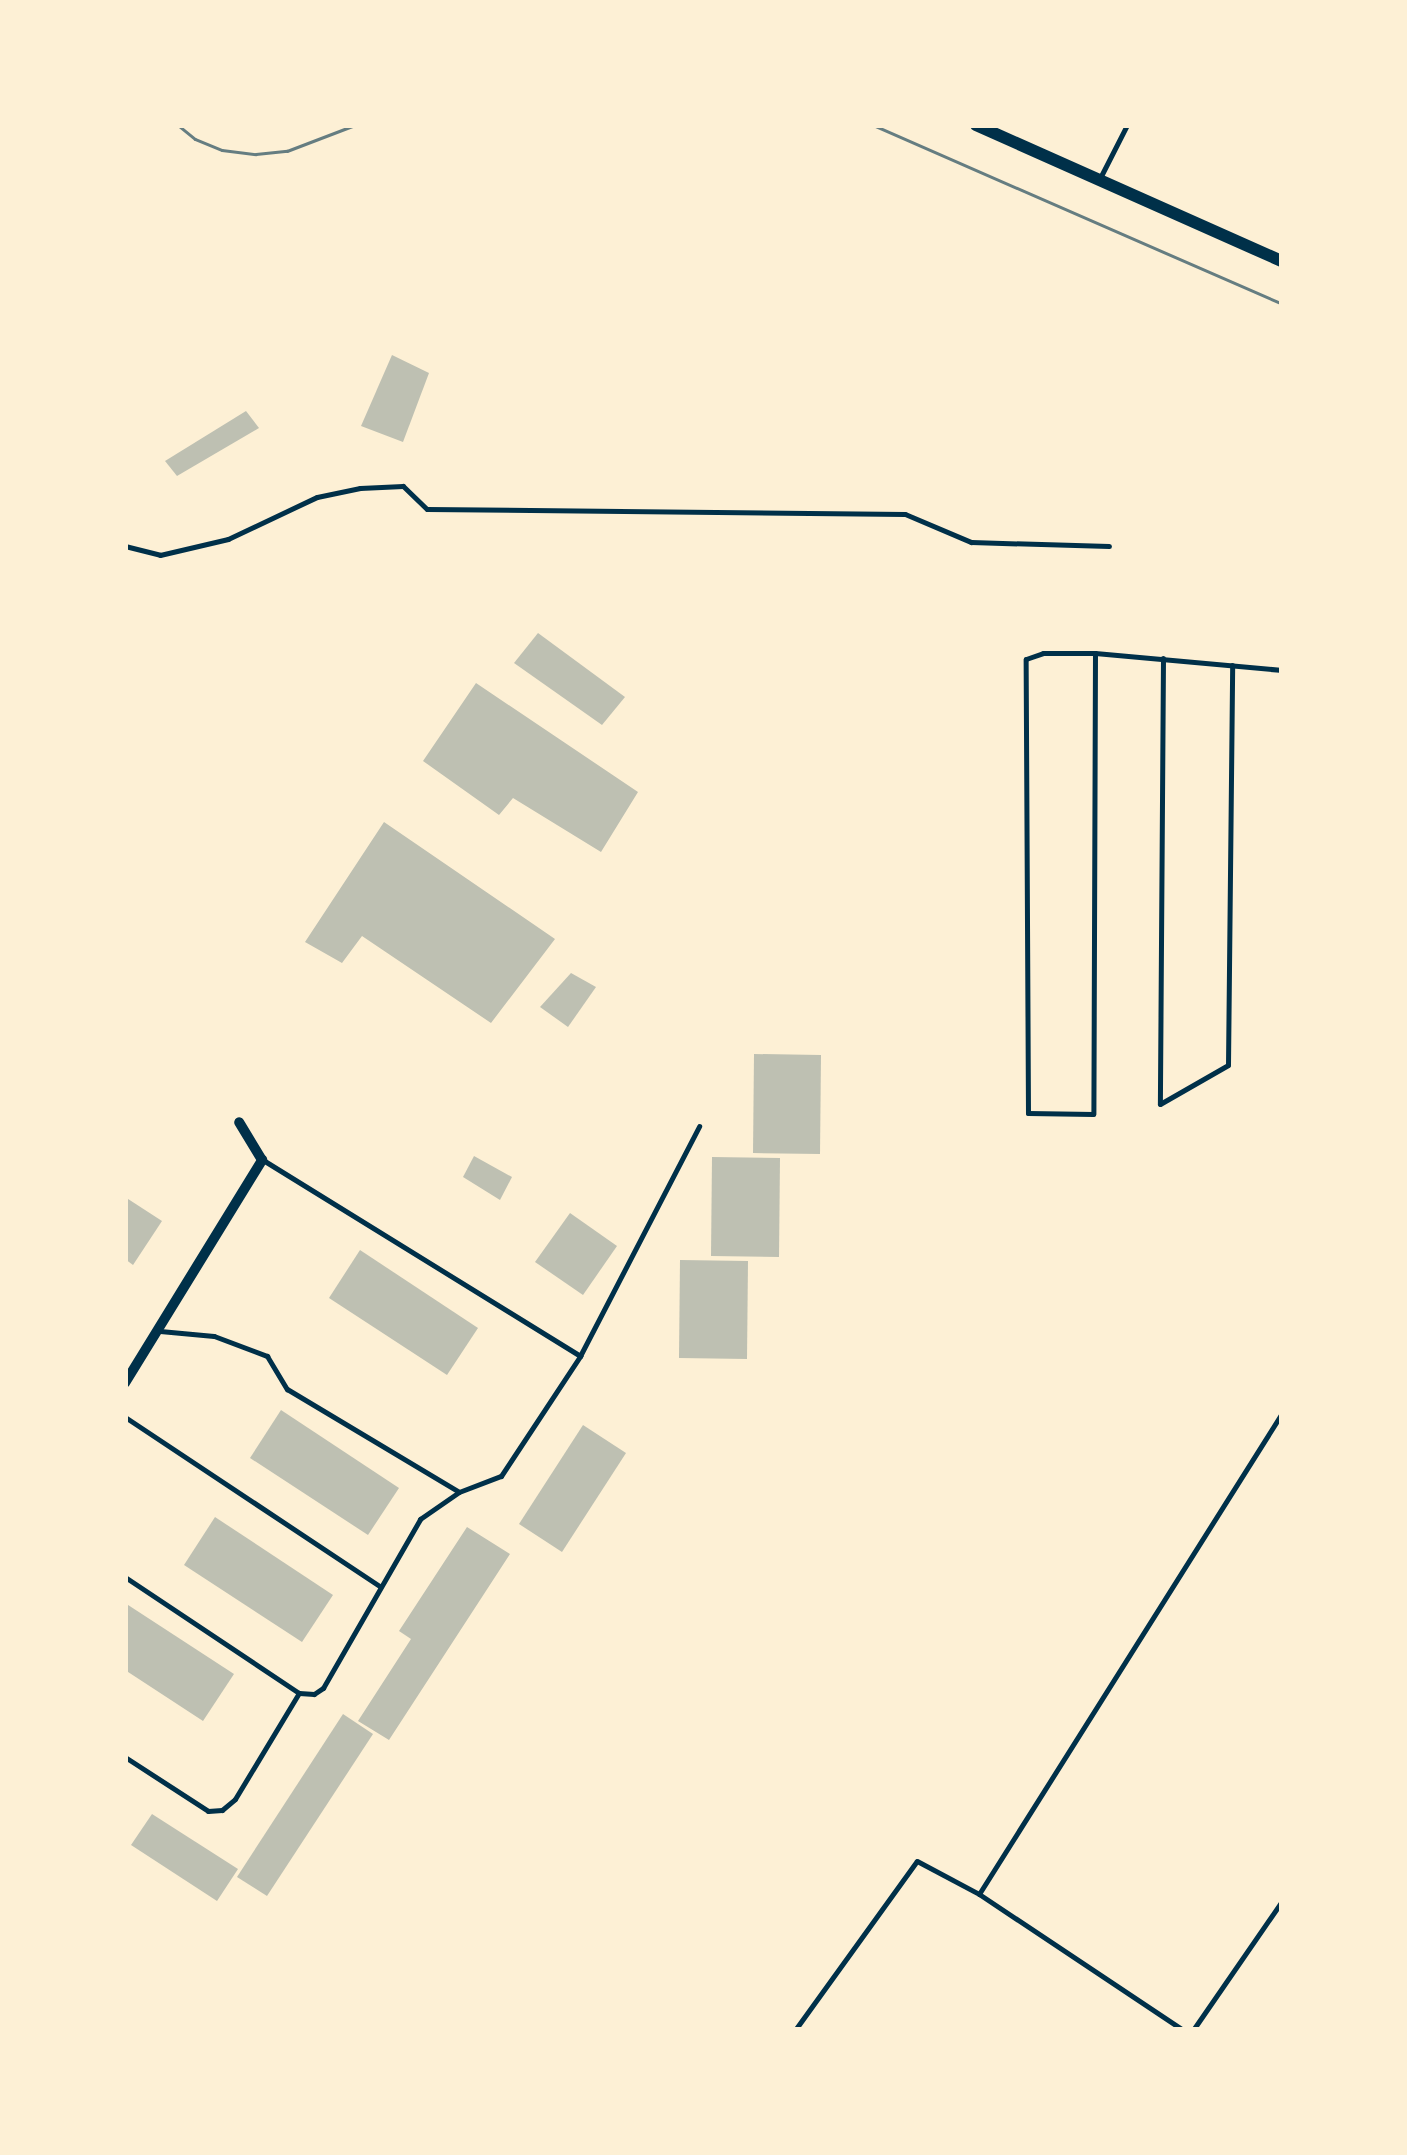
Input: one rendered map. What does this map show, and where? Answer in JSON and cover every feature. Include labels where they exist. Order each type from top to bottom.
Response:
[{"type":"street","points":[[976,125],[1282,260]]},
{"type":"street","points":[[125,1383],[160,1332],[262,1160],[239,1122]]},
{"type":"lane","points":[[1100,178],[1126,125]]},
{"type":"lane","points":[[125,546],[160,555],[228,538],[317,497],[360,488],[403,486],[427,509],[905,514],[972,542],[1109,546]]},
{"type":"lane","points":[[1095,653],[1094,1114],[1028,1113],[1026,659],[1043,653],[1095,653],[1282,670]]},
{"type":"lane","points":[[1163,658],[1160,1104],[1228,1065],[1232,665]]},
{"type":"lane","points":[[125,1578],[299,1693],[314,1694],[323,1688],[420,1520],[460,1492],[500,1476],[580,1356],[699,1126]]},
{"type":"lane","points":[[262,1160],[580,1356]]},
{"type":"lane","points":[[160,1332],[214,1336],[267,1356],[288,1389],[460,1492]]},
{"type":"lane","points":[[979,1894],[1282,1413]]},
{"type":"lane","points":[[125,1418],[379,1586]]},
{"type":"lane","points":[[125,1758],[208,1810],[222,1810],[234,1800],[299,1693]]},
{"type":"lane","points":[[795,2030],[916,1861],[979,1894],[1184,2030]]},
{"type":"lane","points":[[1193,2030],[1282,1901]]},
{"type":"building","points":[[392,355],[429,373],[403,442],[361,426]]},
{"type":"building","points":[[246,411],[259,428],[177,476],[165,461]]},
{"type":"building","points":[[538,633],[625,697],[602,725],[514,663]]},
{"type":"building","points":[[476,683],[638,792],[601,852],[513,798],[499,815],[423,761]]},
{"type":"building","points":[[384,822],[555,939],[491,1023],[362,936],[342,963],[305,942]]},
{"type":"building","points":[[571,973],[596,987],[568,1027],[540,1007]]},
{"type":"building","points":[[754,1054],[821,1055],[820,1154],[753,1153]]},
{"type":"building","points":[[474,1156],[512,1177],[500,1200],[463,1177]]},
{"type":"building","points":[[712,1157],[780,1158],[779,1257],[711,1256]]},
{"type":"building","points":[[125,1197],[162,1221],[133,1265],[125,1259]]},
{"type":"building","points":[[570,1213],[617,1246],[583,1295],[535,1262]]},
{"type":"building","points":[[360,1250],[478,1328],[447,1375],[329,1298]]},
{"type":"building","points":[[680,1260],[748,1261],[747,1359],[679,1358]]},
{"type":"building","points":[[281,1410],[399,1488],[368,1535],[250,1458]]},
{"type":"building","points":[[583,1425],[626,1453],[562,1552],[519,1524]]},
{"type":"building","points":[[215,1517],[333,1595],[302,1642],[184,1565]]},
{"type":"building","points":[[467,1527],[510,1554],[389,1740],[358,1721],[411,1639],[399,1631]]},
{"type":"building","points":[[125,1603],[234,1674],[203,1721],[125,1670]]},
{"type":"building","points":[[343,1714],[373,1734],[267,1896],[237,1877]]},
{"type":"building","points":[[152,1814],[238,1869],[217,1901],[131,1845]]},
{"type":"tram line","points":[[178,125],[195,139],[222,150],[256,154],[287,151],[355,125]]},
{"type":"tram line","points":[[873,125],[1282,304]]}]
